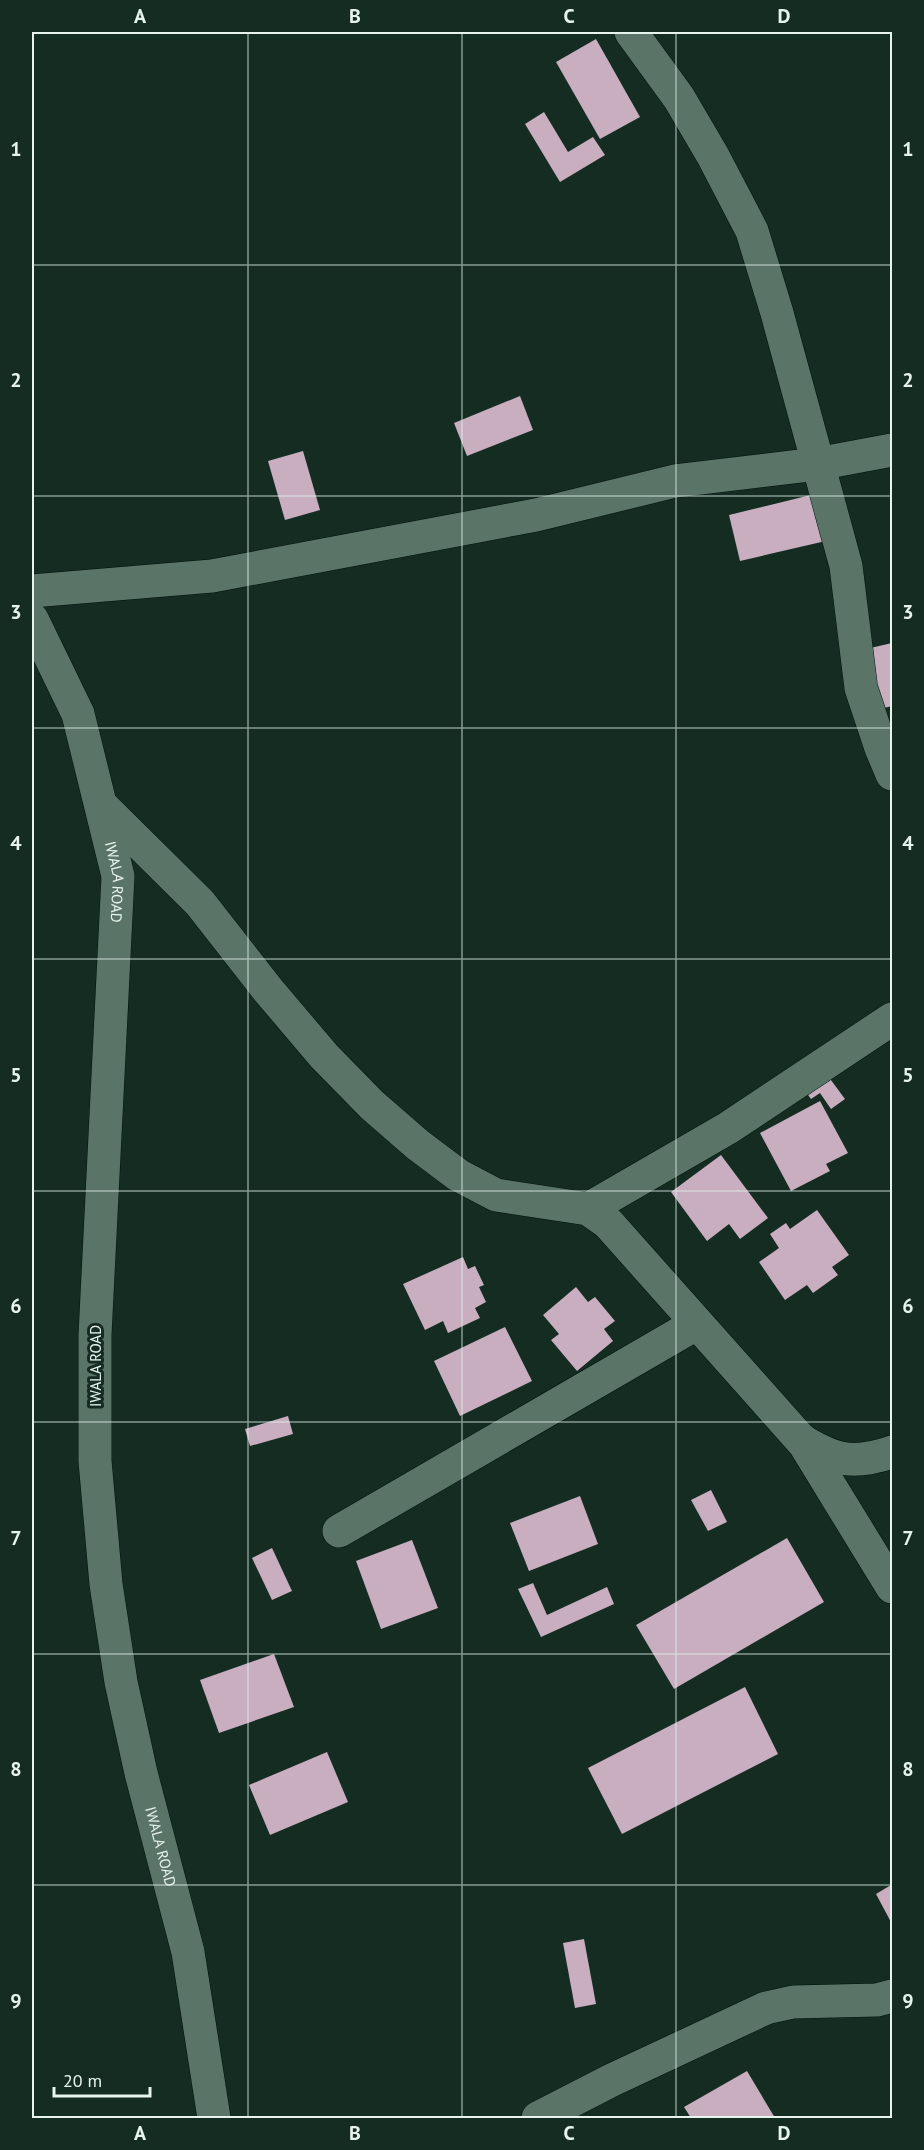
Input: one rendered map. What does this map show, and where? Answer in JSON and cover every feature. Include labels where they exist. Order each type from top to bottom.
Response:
[{"type":"street","points":[[632,32],[679,98],[713,156],[752,231],[777,313],[846,566],[861,688],[892,774]]},
{"type":"street","points":[[32,591],[212,576],[536,515],[675,481],[818,464],[892,450]]},
{"type":"street","name":"IWALA ROAD","points":[[32,619],[78,714],[118,876],[95,1335],[95,1461],[106,1584],[121,1682],[141,1773],[188,1952],[214,2118]]},
{"type":"street","points":[[102,806],[200,903],[268,990],[324,1056],[372,1105],[418,1145],[458,1175],[496,1196],[588,1209],[608,1223],[801,1440],[892,1587]]},
{"type":"street","points":[[588,1209],[728,1128],[892,1019]]},
{"type":"street","points":[[339,1531],[696,1324]]},
{"type":"street","points":[[801,1440],[825,1455],[847,1461],[866,1460],[892,1452]]},
{"type":"street","points":[[538,2118],[612,2080],[766,2008],[793,2002],[877,2000],[892,1996]]},
{"type":"building","points":[[596,39],[640,117],[600,139],[556,62]]},
{"type":"building","points":[[544,112],[568,152],[593,137],[605,155],[560,182],[525,124]]},
{"type":"building","points":[[520,396],[533,430],[467,456],[454,423]]},
{"type":"building","points":[[303,451],[320,510],[285,520],[268,461]]},
{"type":"building","points":[[819,493],[830,540],[740,561],[729,515]]},
{"type":"building","points":[[892,643],[892,706],[880,709],[866,649]]},
{"type":"building","points":[[825,1072],[845,1099],[831,1109],[820,1093],[811,1099],[803,1088]]},
{"type":"building","points":[[820,1101],[848,1153],[826,1164],[830,1171],[791,1191],[760,1133]]},
{"type":"building","points":[[721,1155],[768,1218],[740,1239],[729,1224],[707,1241],[671,1192]]},
{"type":"building","points":[[817,1210],[849,1255],[832,1267],[838,1275],[813,1293],[807,1285],[785,1300],[759,1262],[779,1248],[770,1234],[786,1223],[790,1229]]},
{"type":"building","points":[[463,1257],[468,1269],[475,1266],[484,1285],[479,1287],[486,1302],[475,1308],[480,1318],[448,1333],[443,1321],[425,1330],[403,1284]]},
{"type":"building","points":[[576,1287],[588,1302],[595,1297],[615,1321],[604,1329],[613,1341],[577,1371],[551,1340],[559,1334],[543,1315]]},
{"type":"building","points":[[505,1327],[532,1381],[460,1416],[434,1361]]},
{"type":"building","points":[[288,1416],[293,1434],[250,1446],[245,1429]]},
{"type":"building","points":[[711,1490],[727,1522],[708,1531],[691,1500]]},
{"type":"building","points":[[580,1496],[598,1544],[529,1571],[510,1523]]},
{"type":"building","points":[[787,1538],[824,1602],[674,1689],[636,1625]]},
{"type":"building","points":[[412,1540],[438,1608],[381,1629],[356,1561]]},
{"type":"building","points":[[272,1548],[292,1591],[272,1600],[252,1558]]},
{"type":"building","points":[[533,1583],[547,1615],[607,1587],[614,1604],[541,1637],[518,1589]]},
{"type":"building","points":[[274,1654],[294,1707],[219,1733],[200,1680]]},
{"type":"building","points":[[745,1687],[778,1754],[622,1834],[588,1768]]},
{"type":"building","points":[[327,1752],[348,1802],[270,1835],[249,1785]]},
{"type":"building","points":[[891,1885],[892,1887],[892,1924],[876,1894]]},
{"type":"building","points":[[584,1939],[596,2004],[575,2008],[563,1943]]},
{"type":"building","points":[[747,2071],[775,2118],[691,2118],[684,2107]]}]
